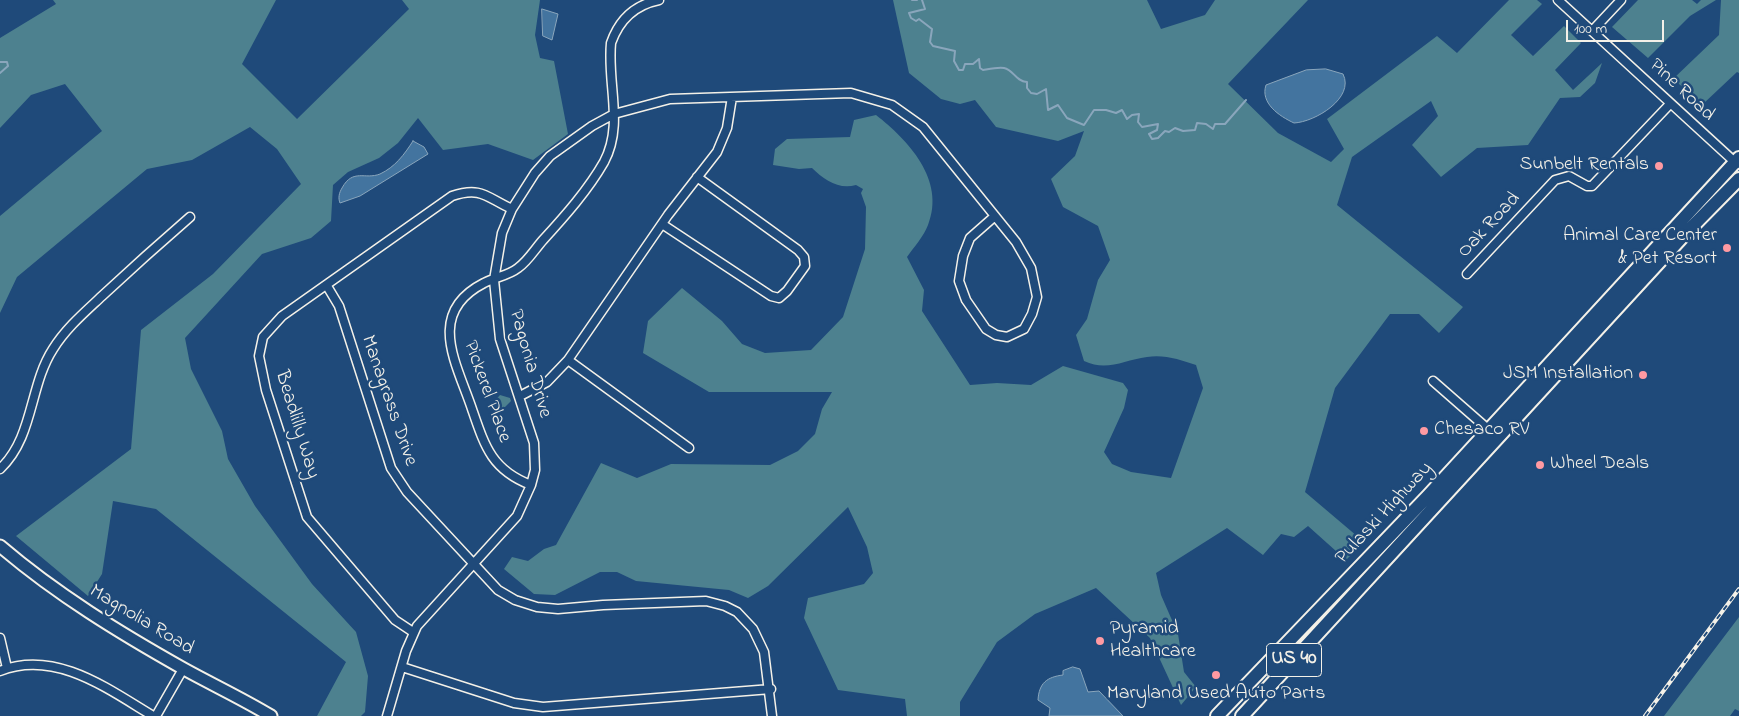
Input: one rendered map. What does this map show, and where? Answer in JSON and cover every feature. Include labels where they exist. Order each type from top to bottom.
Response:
[{"type":"highway","name":"Pulaski Highway","points":[[1217,716],[1489,430],[1738,162]]},
{"type":"highway","name":"Pulaski Highway","points":[[1245,713],[1676,243],[1739,179]]},
{"type":"highway","points":[[1234,698],[1245,713]]},
{"type":"main road","name":"Magnolia Road","points":[[0,546],[91,614],[183,669],[271,716]]},
{"type":"street","name":"Pickerel Place","points":[[532,485],[507,474],[498,466],[487,447],[455,365],[448,333],[456,307],[466,296],[485,282],[520,268],[588,186],[604,162],[614,138],[609,58],[615,31],[622,20],[635,9],[647,2],[659,0]]},
{"type":"street","name":"Pine Road","points":[[1558,0],[1670,104],[1738,162]]},
{"type":"street","points":[[1592,31],[1620,0]]},
{"type":"street","name":"Pagonia Drive","points":[[386,716],[413,632],[516,516],[532,485],[535,470],[534,443],[500,339],[494,280],[502,232],[512,209],[535,172],[550,156],[592,126],[614,114],[670,99],[851,93],[892,105],[923,127],[995,216]]},
{"type":"street","points":[[520,396],[547,382],[568,360],[662,224],[717,152],[727,128],[732,97]]},
{"type":"street","name":"Oak Road","points":[[1467,274],[1556,180],[1569,176],[1587,186],[1592,186],[1670,104]]},
{"type":"street","points":[[662,224],[771,296],[779,298],[787,291],[805,266],[804,257],[798,250],[697,177]]},
{"type":"street","name":"Beadlilly Way","points":[[413,632],[395,620],[308,517],[266,390],[260,356],[263,337],[282,316],[452,196],[466,192],[476,192],[512,209]]},
{"type":"street","points":[[995,216],[1016,242],[1031,268],[1037,297],[1032,314],[1024,329],[1007,337],[996,335],[986,329],[966,300],[959,281],[963,256],[970,238],[995,216]]},
{"type":"street","points":[[0,469],[20,441],[40,372],[58,341],[76,320],[133,266],[190,217]]},
{"type":"street","name":"Managrass Drive","points":[[327,286],[339,306],[391,468],[407,492],[472,565],[498,590],[515,600],[537,607],[558,609],[603,605],[706,601],[725,606],[737,612],[753,629],[764,652],[771,689],[772,716]]},
{"type":"street","points":[[568,360],[689,448]]},
{"type":"street","points":[[1433,381],[1489,430]]},
{"type":"street","points":[[0,638],[3,670],[42,665],[66,670],[90,679],[155,716],[183,669]]},
{"type":"street","points":[[402,667],[514,703],[543,707],[771,689]]},
{"type":"green space","points":[[53,0],[276,0],[242,64],[297,119],[409,9],[402,0],[540,0],[535,35],[540,58],[554,61],[568,134],[533,160],[488,144],[443,150],[418,118],[398,143],[379,158],[348,172],[333,185],[331,221],[311,238],[262,254],[185,338],[191,369],[222,431],[228,459],[255,506],[312,584],[356,632],[368,676],[365,712],[361,716],[317,716],[346,662],[156,509],[113,501],[102,574],[88,596],[16,536],[131,449],[141,330],[213,274],[301,184],[277,149],[250,127],[192,160],[147,169],[17,277],[0,313],[0,216],[102,131],[65,84],[31,95],[0,128],[0,38],[56,4]]},
{"type":"green space","points":[[893,0],[1147,0],[1161,29],[1205,15],[1215,0],[1308,0],[1228,84],[1278,133],[1331,162],[1344,149],[1327,119],[1437,36],[1457,53],[1509,0],[1537,0],[1542,4],[1511,35],[1533,56],[1564,26],[1581,43],[1555,70],[1573,90],[1602,63],[1595,83],[1580,97],[1560,98],[1528,145],[1477,148],[1441,177],[1412,145],[1438,116],[1431,101],[1352,157],[1337,205],[1463,307],[1439,333],[1419,314],[1390,314],[1335,388],[1305,492],[1364,542],[1346,560],[1308,526],[1294,537],[1281,534],[1263,555],[1227,528],[1156,573],[1161,595],[1178,634],[1184,672],[1196,687],[1181,705],[1150,638],[1096,588],[1035,614],[997,642],[960,702],[960,716],[907,716],[905,699],[838,690],[804,618],[808,598],[864,584],[873,573],[867,547],[848,507],[768,586],[748,598],[729,590],[636,581],[617,572],[600,572],[555,595],[534,594],[504,569],[512,557],[528,561],[544,549],[556,545],[601,463],[637,478],[671,464],[770,465],[798,451],[815,434],[822,409],[832,392],[709,392],[643,353],[648,321],[682,288],[722,321],[742,344],[765,353],[811,350],[843,317],[865,249],[866,207],[861,193],[863,189],[856,185],[844,186],[832,183],[812,168],[799,169],[773,165],[775,149],[787,139],[850,137],[854,120],[876,115],[900,136],[911,149],[921,162],[928,177],[932,192],[932,208],[928,225],[907,257],[924,290],[922,311],[970,385],[997,383],[1031,385],[1063,366],[1123,383],[1128,390],[1124,408],[1104,452],[1112,464],[1131,472],[1171,478],[1203,388],[1196,365],[1160,356],[1139,358],[1108,365],[1092,364],[1084,361],[1076,335],[1087,319],[1098,280],[1110,260],[1098,226],[1063,207],[1051,179],[1075,156],[1084,131],[1058,141],[996,127],[975,100],[960,104],[941,99],[909,73]]},
{"type":"green space","points":[[1638,0],[1692,0],[1697,4],[1701,0],[1716,0],[1690,16],[1648,58],[1612,27]]},
{"type":"green space","points":[[1721,0],[1739,0],[1739,73],[1737,72],[1703,104],[1673,79],[1719,35]]},
{"type":"green space","points":[[500,395],[510,398],[511,401],[499,413],[495,412],[490,406]]},
{"type":"green space","points":[[1739,617],[1739,711],[1735,709],[1730,716],[1664,716]]},
{"type":"water","points":[[542,9],[558,14],[552,40],[543,36]]},
{"type":"water","points":[[1326,69],[1343,74],[1345,83],[1343,92],[1338,100],[1322,113],[1303,122],[1294,123],[1282,117],[1268,103],[1265,92],[1266,85],[1306,70]]},
{"type":"water","points":[[413,141],[424,147],[428,154],[360,196],[340,203],[340,192],[350,178],[380,174],[399,160]]},
{"type":"water","points":[[1073,667],[1080,669],[1088,692],[1099,691],[1123,716],[1049,716],[1050,708],[1038,700],[1040,689],[1048,679],[1063,675],[1063,671]]},
{"type":"waterway","points":[[912,0],[917,0]]},
{"type":"waterway","points":[[922,0],[925,9],[909,13],[911,18],[916,21],[919,19],[932,29],[930,42],[933,46],[955,51],[954,61],[959,70],[963,70],[965,64],[973,64],[979,59],[980,68],[983,70],[1007,69],[1020,80],[1027,82],[1027,88],[1031,93],[1037,94],[1046,89],[1048,110],[1058,105],[1067,118],[1084,125],[1094,110],[1106,110],[1116,113],[1122,110],[1127,119],[1132,115],[1139,114],[1138,122],[1142,127],[1158,124],[1157,130],[1149,134],[1152,139],[1158,138],[1165,131],[1169,132],[1175,128],[1183,131],[1195,130],[1197,123],[1206,124],[1213,129],[1215,124],[1225,124],[1246,100]]},
{"type":"waterway","points":[[0,62],[7,62],[8,66],[0,73]]},
{"type":"railway","points":[[1645,716],[1739,589]]},
{"type":"place","name":"Sunbelt Rentals","points":[[1659,166]]},
{"type":"place","name":"Animal Care Center & Pet Resort","points":[[1727,248]]},
{"type":"place","name":"JSM Installation","points":[[1643,375]]},
{"type":"place","name":"Chesaco RV","points":[[1424,431]]},
{"type":"place","name":"Wheel Deals","points":[[1540,465]]},
{"type":"place","name":"Pyramid Healthcare","points":[[1100,641]]},
{"type":"place","name":"Maryland Used Auto Parts","points":[[1216,675]]}]
